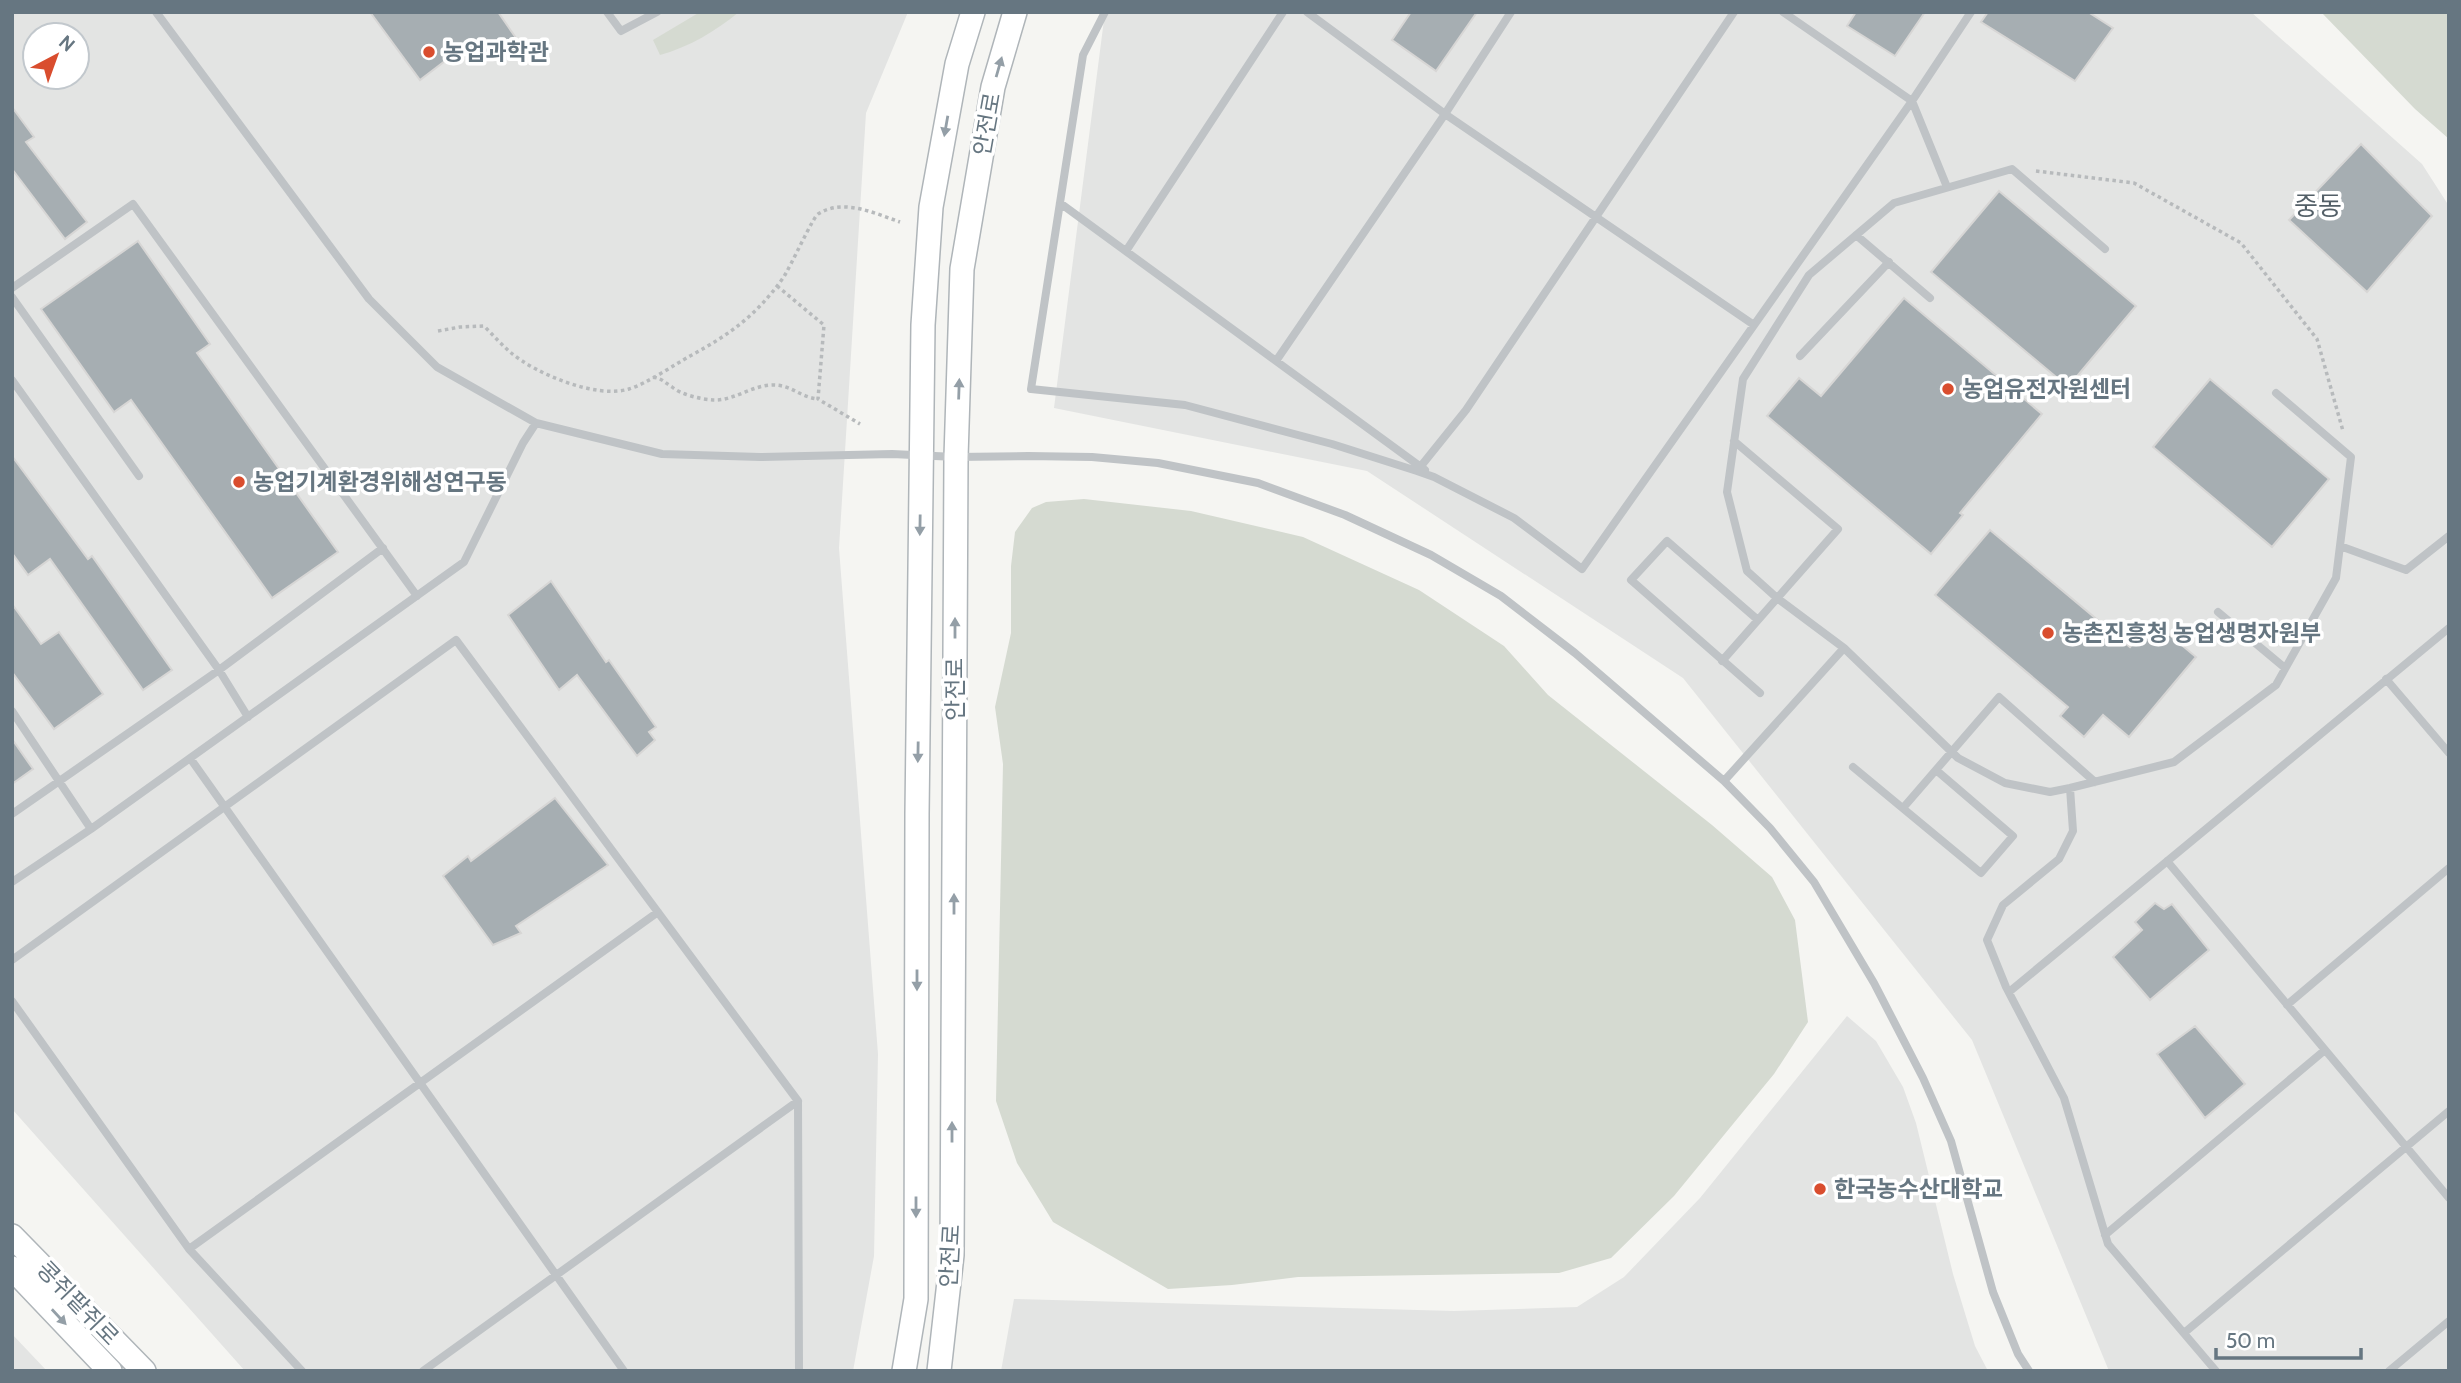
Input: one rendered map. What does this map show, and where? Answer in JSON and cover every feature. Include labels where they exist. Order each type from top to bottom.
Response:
[{"type":"street","name":"안전로","points":[[904,1371],[916,1299],[923,325],[931,207],[957,64],[974,12]]},
{"type":"street","name":"안전로","points":[[939,1371],[952,1255],[956,457],[962,269],[993,87],[1015,12]]},
{"type":"street","name":"콩쥐팥쥐로","points":[[12,1236],[144,1371]]},
{"type":"street","name":"콩쥐팥쥐로","points":[[12,1268],[110,1371]]},
{"type":"lane","points":[[156,12],[369,299],[437,367],[536,423],[662,454],[760,457],[892,454],[920,457],[1066,456],[1158,463],[1258,483],[1345,515],[1431,555],[1501,596],[1575,653],[1724,782],[1770,828],[1814,882],[1874,984],[1923,1078],[1951,1141],[1993,1292],[2018,1354],[2029,1371]]},
{"type":"lane","points":[[607,12],[621,31],[657,12]]},
{"type":"lane","points":[[1105,12],[1083,55],[1031,389],[1185,405],[1332,443],[1419,469]]},
{"type":"lane","points":[[1126,251],[1283,12]]},
{"type":"lane","points":[[1307,12],[1446,114],[1754,326]]},
{"type":"lane","points":[[1276,361],[1446,114],[1511,12]]},
{"type":"lane","points":[[1419,469],[1466,410],[1734,12]]},
{"type":"lane","points":[[1783,12],[1912,102],[1947,187]]},
{"type":"lane","points":[[1060,203],[1419,469],[1514,518],[1582,569],[1912,102],[1971,12]]},
{"type":"lane","points":[[2105,249],[2012,169],[1894,202],[1809,275],[1743,379],[1727,492],[1747,570],[1777,598],[1844,648],[1951,752],[2005,783],[2050,792],[2070,788],[2174,762],[2276,685],[2336,579],[2351,457],[2276,393]]},
{"type":"lane","points":[[12,288],[132,204],[417,596]]},
{"type":"lane","points":[[1856,235],[1930,298]]},
{"type":"lane","points":[[1800,356],[1889,262]]},
{"type":"lane","points":[[12,297],[139,476]]},
{"type":"lane","points":[[12,380],[219,670],[248,717]]},
{"type":"lane","points":[[12,882],[91,829],[464,562],[523,443],[536,423]]},
{"type":"lane","points":[[1722,661],[1838,529],[1734,441]]},
{"type":"lane","points":[[2340,546],[2406,570],[2449,536]]},
{"type":"lane","points":[[1758,620],[1667,541],[1631,580],[1760,694]]},
{"type":"lane","points":[[12,814],[219,670],[383,548]]},
{"type":"lane","points":[[2218,612],[2285,668]]},
{"type":"lane","points":[[2009,992],[2449,628]]},
{"type":"lane","points":[[12,960],[456,640],[798,1101],[799,1371]]},
{"type":"lane","points":[[1724,782],[1844,648]]},
{"type":"lane","points":[[2386,680],[2449,753]]},
{"type":"lane","points":[[1903,808],[1999,697],[2095,782]]},
{"type":"lane","points":[[12,711],[91,829]]},
{"type":"lane","points":[[190,758],[624,1371]]},
{"type":"lane","points":[[1853,767],[1981,873],[2013,836],[1936,770]]},
{"type":"lane","points":[[2070,788],[2073,831],[2059,859],[2003,905],[1987,940],[2009,992],[2064,1098],[2108,1244],[2216,1371]]},
{"type":"lane","points":[[2167,861],[2449,1198]]},
{"type":"lane","points":[[2287,1005],[2449,868]]},
{"type":"lane","points":[[189,1249],[658,912]]},
{"type":"lane","points":[[12,1002],[189,1249],[302,1371]]},
{"type":"lane","points":[[2105,1235],[2325,1050]]},
{"type":"lane","points":[[423,1371],[798,1101]]},
{"type":"lane","points":[[2184,1333],[2449,1111]]},
{"type":"lane","points":[[2389,1371],[2449,1321]]},
{"type":"path","points":[[2012,169],[2134,183],[2241,243],[2317,339],[2351,457]]},
{"type":"path","points":[[438,331],[484,326],[511,353],[545,375],[594,390],[629,389],[717,342],[748,320],[776,286],[803,244],[814,216],[826,209],[853,206],[900,222]]},
{"type":"path","points":[[776,286],[824,325],[818,399]]},
{"type":"path","points":[[652,377],[663,379],[673,388],[694,397],[716,400],[767,385],[785,385],[808,398],[818,399],[860,424]]},
{"type":"shaded area","points":[[12,12],[908,12],[866,113],[839,548],[878,1054],[874,1256],[853,1371],[245,1371],[12,1109]]},
{"type":"shaded area","points":[[700,12],[739,12],[702,38],[660,55],[653,40]]},
{"type":"shaded area","points":[[1105,12],[2251,12],[2422,164],[2449,206],[2449,1371],[2109,1371],[1972,1040],[1683,678],[1367,471],[1054,408]]},
{"type":"shaded area","points":[[2321,12],[2449,12],[2449,139],[2415,109]]},
{"type":"shaded area","points":[[1084,499],[1191,511],[1303,537],[1419,590],[1504,646],[1548,695],[1712,825],[1772,877],[1795,920],[1808,1022],[1774,1074],[1674,1196],[1611,1258],[1559,1273],[1298,1277],[1168,1289],[1053,1222],[1017,1163],[996,1101],[1003,764],[995,707],[1011,633],[1011,566],[1015,532],[1032,508],[1046,502]]},
{"type":"shaded area","name":"한국농수산대학교","points":[[1847,1016],[1876,1041],[1903,1087],[1916,1123],[1953,1274],[1975,1346],[1988,1371],[1001,1371],[1014,1299],[1454,1311],[1577,1307],[1624,1277],[1700,1198]]},
{"type":"shaded area","points":[[12,1334],[47,1371],[12,1371]]},
{"type":"building","name":"농업과학관","points":[[370,12],[498,12],[516,38],[483,61],[470,42],[420,80]]},
{"type":"building","points":[[1411,12],[1477,12],[1436,71],[1392,40]]},
{"type":"building","points":[[1856,12],[1925,12],[1895,56],[1847,26]]},
{"type":"building","points":[[1988,12],[2088,12],[2113,28],[2075,81],[1981,22]]},
{"type":"building","points":[[12,107],[34,137],[26,142],[87,222],[65,239],[12,169]]},
{"type":"building","points":[[2361,144],[2432,216],[2367,292],[2289,220]]},
{"type":"building","points":[[1999,191],[2136,306],[2068,387],[1931,272]]},
{"type":"building","name":"농업기계환경위해성연구동","points":[[138,241],[210,344],[197,353],[338,552],[272,598],[131,400],[114,412],[41,309]]},
{"type":"building","points":[[1904,298],[2042,414],[1960,513],[1963,515],[1931,554],[1767,416],[1799,378],[1821,396]]},
{"type":"building","points":[[2210,379],[2329,479],[2272,547],[2153,447]]},
{"type":"building","points":[[12,456],[88,559],[92,556],[172,670],[143,690],[50,559],[28,575],[12,553]]},
{"type":"building","points":[[1990,530],[2130,647],[2153,621],[2196,657],[2129,737],[2103,715],[2084,737],[2060,716],[2068,707],[1935,595]]},
{"type":"building","points":[[551,581],[606,662],[609,660],[656,727],[649,732],[655,740],[637,756],[577,675],[559,690],[508,615]]},
{"type":"building","points":[[12,604],[41,644],[59,632],[103,694],[54,729],[12,672]]},
{"type":"building","points":[[12,739],[33,769],[12,784]]},
{"type":"building","points":[[555,798],[608,865],[516,926],[521,933],[493,945],[443,876],[468,856],[471,861]]},
{"type":"building","points":[[2155,903],[2164,909],[2172,904],[2209,950],[2150,1000],[2113,957],[2142,930],[2135,922]]},
{"type":"building","points":[[2195,1026],[2245,1084],[2205,1118],[2157,1054]]},
{"type":"place","name":"농업과학관","points":[[429,52]]},
{"type":"place","name":"농업유전자원센터","points":[[1948,389]]},
{"type":"place","name":"농업기계환경위해성연구동","points":[[239,482]]},
{"type":"place","name":"농촌진흥청 농업생명자원부","points":[[2048,633]]},
{"type":"place","name":"한국농수산대학교","points":[[1820,1189]]},
{"type":"district","name":"중동","points":[[2318,206]]}]
